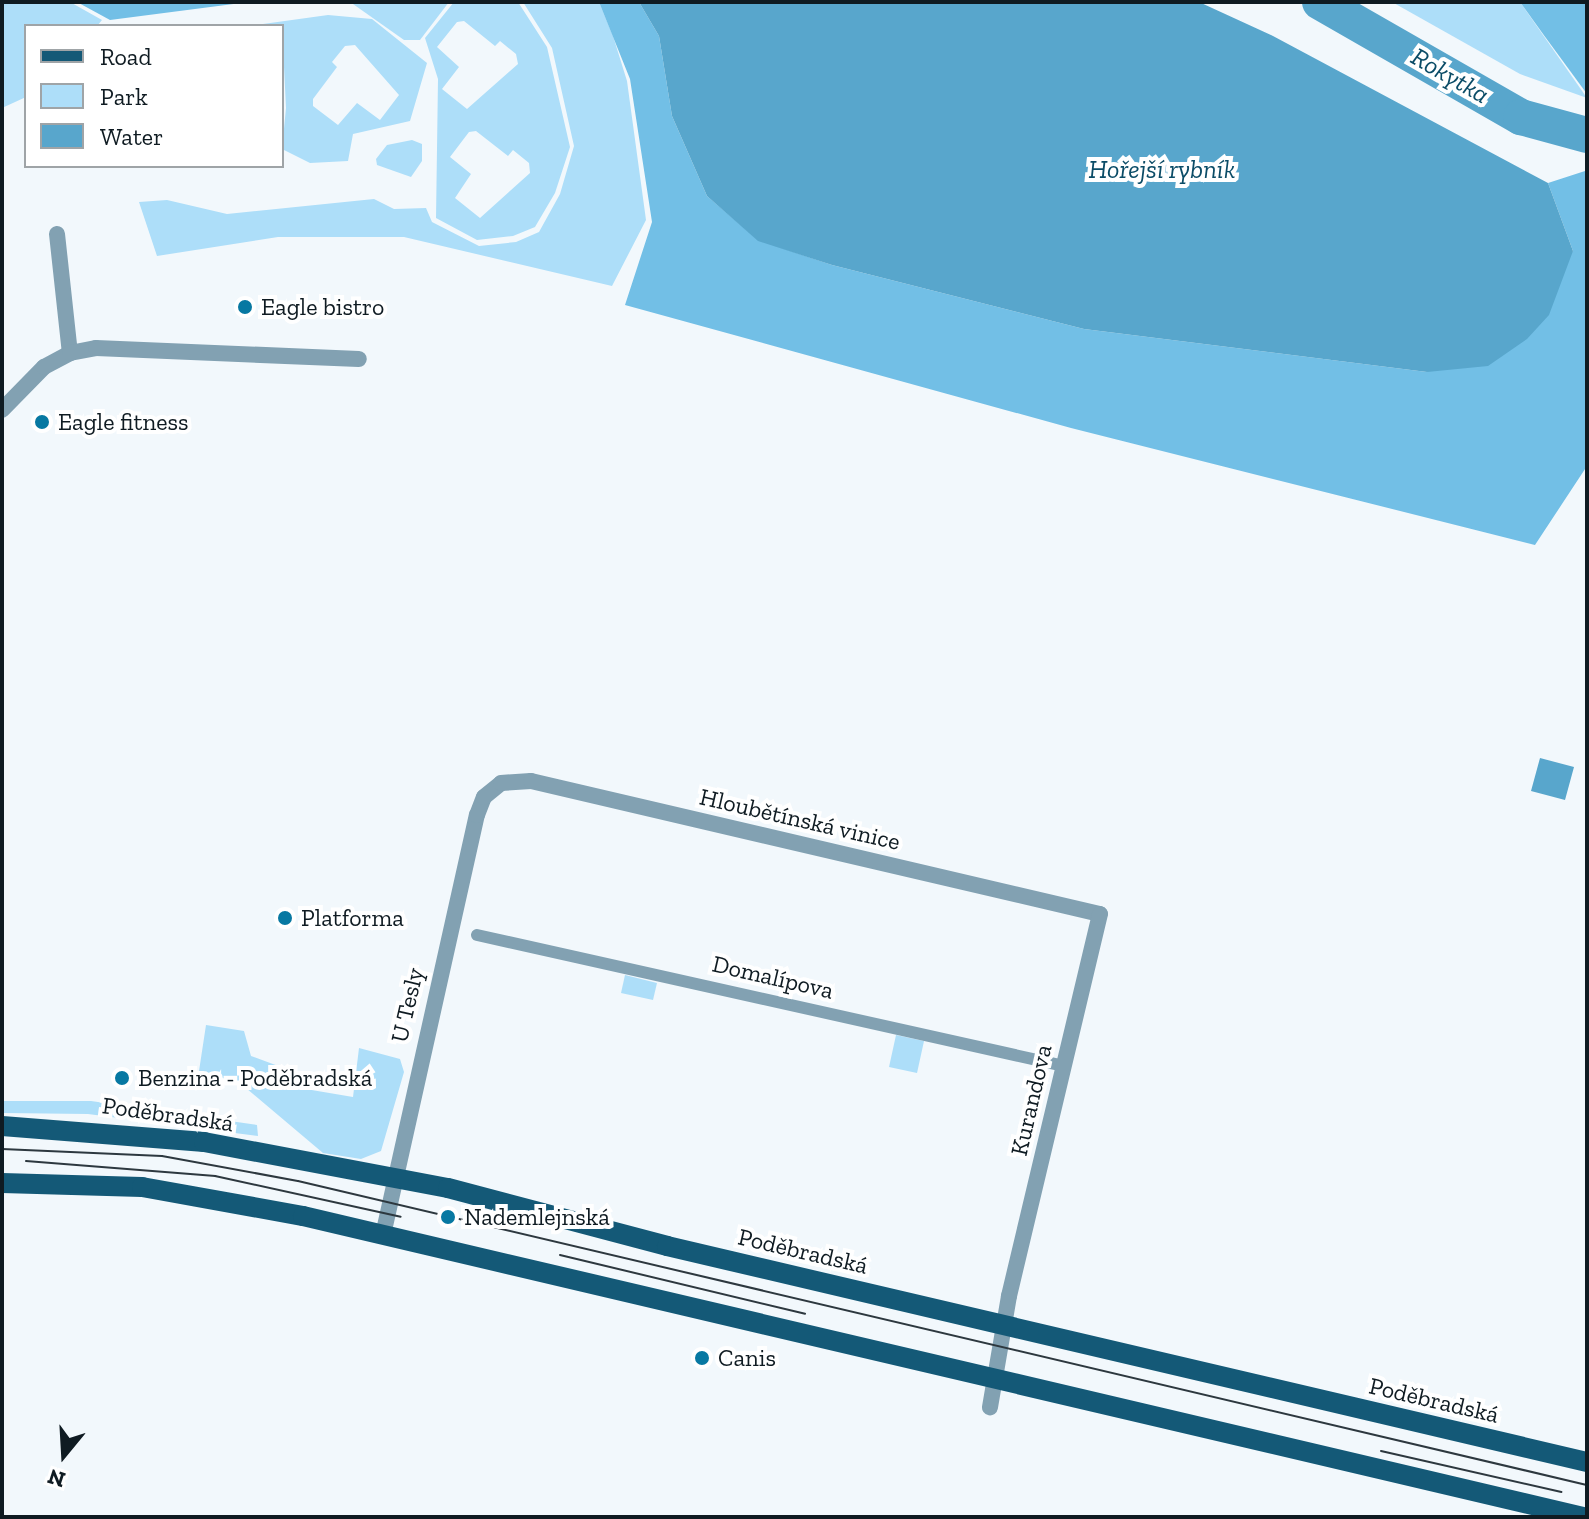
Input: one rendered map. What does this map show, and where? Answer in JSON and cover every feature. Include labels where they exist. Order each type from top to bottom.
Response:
[{"type":"main road","name":"Poděbradská","points":[[2,1126],[204,1142],[448,1188],[667,1246],[1587,1462]]},
{"type":"main road","points":[[2,1183],[118,1185],[197,1194],[1583,1517]]},
{"type":"street","points":[[57,234],[70,353]]},
{"type":"street","points":[[2,410],[44,367],[70,353],[96,348],[359,359]]},
{"type":"street","name":"Hloubětínská vinice","points":[[490,790],[517,780],[531,781],[1100,914]]},
{"type":"street","name":"U Tesly","points":[[383,1235],[477,815],[490,790]]},
{"type":"street","name":"Kurandova","points":[[990,1407],[1007,1324],[1009,1296],[1100,914]]},
{"type":"street","name":"Domalípova","points":[[477,935],[1064,1066]]},
{"type":"green space","points":[[2,2],[70,2],[102,20],[99,24],[24,24],[24,98],[2,108]]},
{"type":"green space","points":[[449,2],[420,40],[404,40],[353,4]]},
{"type":"green space","points":[[454,2],[518,2],[547,47],[570,147],[555,193],[535,227],[513,236],[477,240],[436,218],[438,79],[425,38]],"holes":[[[464,21],[495,46],[500,41],[516,54],[518,64],[467,109],[442,89],[459,67],[437,47],[457,22]],[[476,131],[508,156],[513,150],[529,163],[530,173],[480,218],[455,198],[471,174],[450,157],[469,132]]]},
{"type":"green space","points":[[523,2],[599,2],[613,36],[627,81],[646,220],[612,286],[404,237],[278,237],[157,256],[139,202],[167,200],[227,214],[374,199],[394,209],[426,208],[432,222],[479,246],[516,242],[539,232],[560,194],[574,146],[552,48]]},
{"type":"green space","points":[[1392,2],[1520,2],[1587,98],[1520,74]]},
{"type":"green space","points":[[328,15],[372,19],[427,63],[410,121],[353,134],[348,161],[310,163],[284,150],[284,24],[263,24]],"holes":[[[355,45],[399,95],[380,120],[357,103],[338,125],[313,106],[313,99],[337,67],[332,62],[345,46]]]},
{"type":"green space","points":[[412,140],[422,144],[422,161],[411,177],[377,165],[376,159],[387,145]]},
{"type":"green space","points":[[625,975],[657,983],[653,1000],[621,993]]},
{"type":"green space","points":[[206,1025],[244,1031],[251,1056],[289,1070],[288,1086],[353,1097],[359,1048],[400,1059],[404,1072],[381,1151],[361,1159],[323,1153],[240,1083],[199,1071]]},
{"type":"green space","points":[[896,1035],[924,1041],[917,1073],[889,1067]]},
{"type":"green space","points":[[2,1101],[91,1101],[257,1125],[258,1136],[88,1114],[3,1113]]},
{"type":"shaded area","points":[[77,2],[249,2],[110,20]]},
{"type":"shaded area","points":[[599,2],[639,2],[659,36],[672,116],[707,196],[758,240],[832,265],[1084,329],[1427,372],[1573,251],[1548,183],[1585,171],[1587,466],[1535,545],[1071,428],[625,305],[652,222],[630,79]]},
{"type":"shaded area","points":[[1520,2],[1587,4],[1587,94],[1543,34]]},
{"type":"water","name":"Hořejší rybník","points":[[639,2],[1199,2],[1273,36],[1548,183],[1573,251],[1549,315],[1527,339],[1488,366],[1427,372],[1084,329],[832,265],[758,241],[707,196],[672,116],[659,36]]},
{"type":"water","points":[[1540,758],[1574,767],[1565,800],[1531,791]]},
{"type":"waterway","name":"Rokytka","points":[[1320,2],[1521,117],[1587,135]]},
{"type":"tram line","points":[[2,1149],[162,1156],[298,1181],[1587,1485]]},
{"type":"tram line","points":[[26,1161],[215,1176],[401,1217]]},
{"type":"tram line","points":[[560,1255],[805,1314]]},
{"type":"tram line","points":[[1381,1451],[1561,1492]]},
{"type":"place","name":"Eagle bistro","points":[[245,307]]},
{"type":"place","name":"Eagle fitness","points":[[42,422]]},
{"type":"place","name":"Platforma","points":[[285,918]]},
{"type":"place","name":"Benzina - Poděbradská","points":[[122,1078]]},
{"type":"place","name":"Nademlejnská","points":[[448,1217]]},
{"type":"place","name":"Canis","points":[[702,1358]]}]
